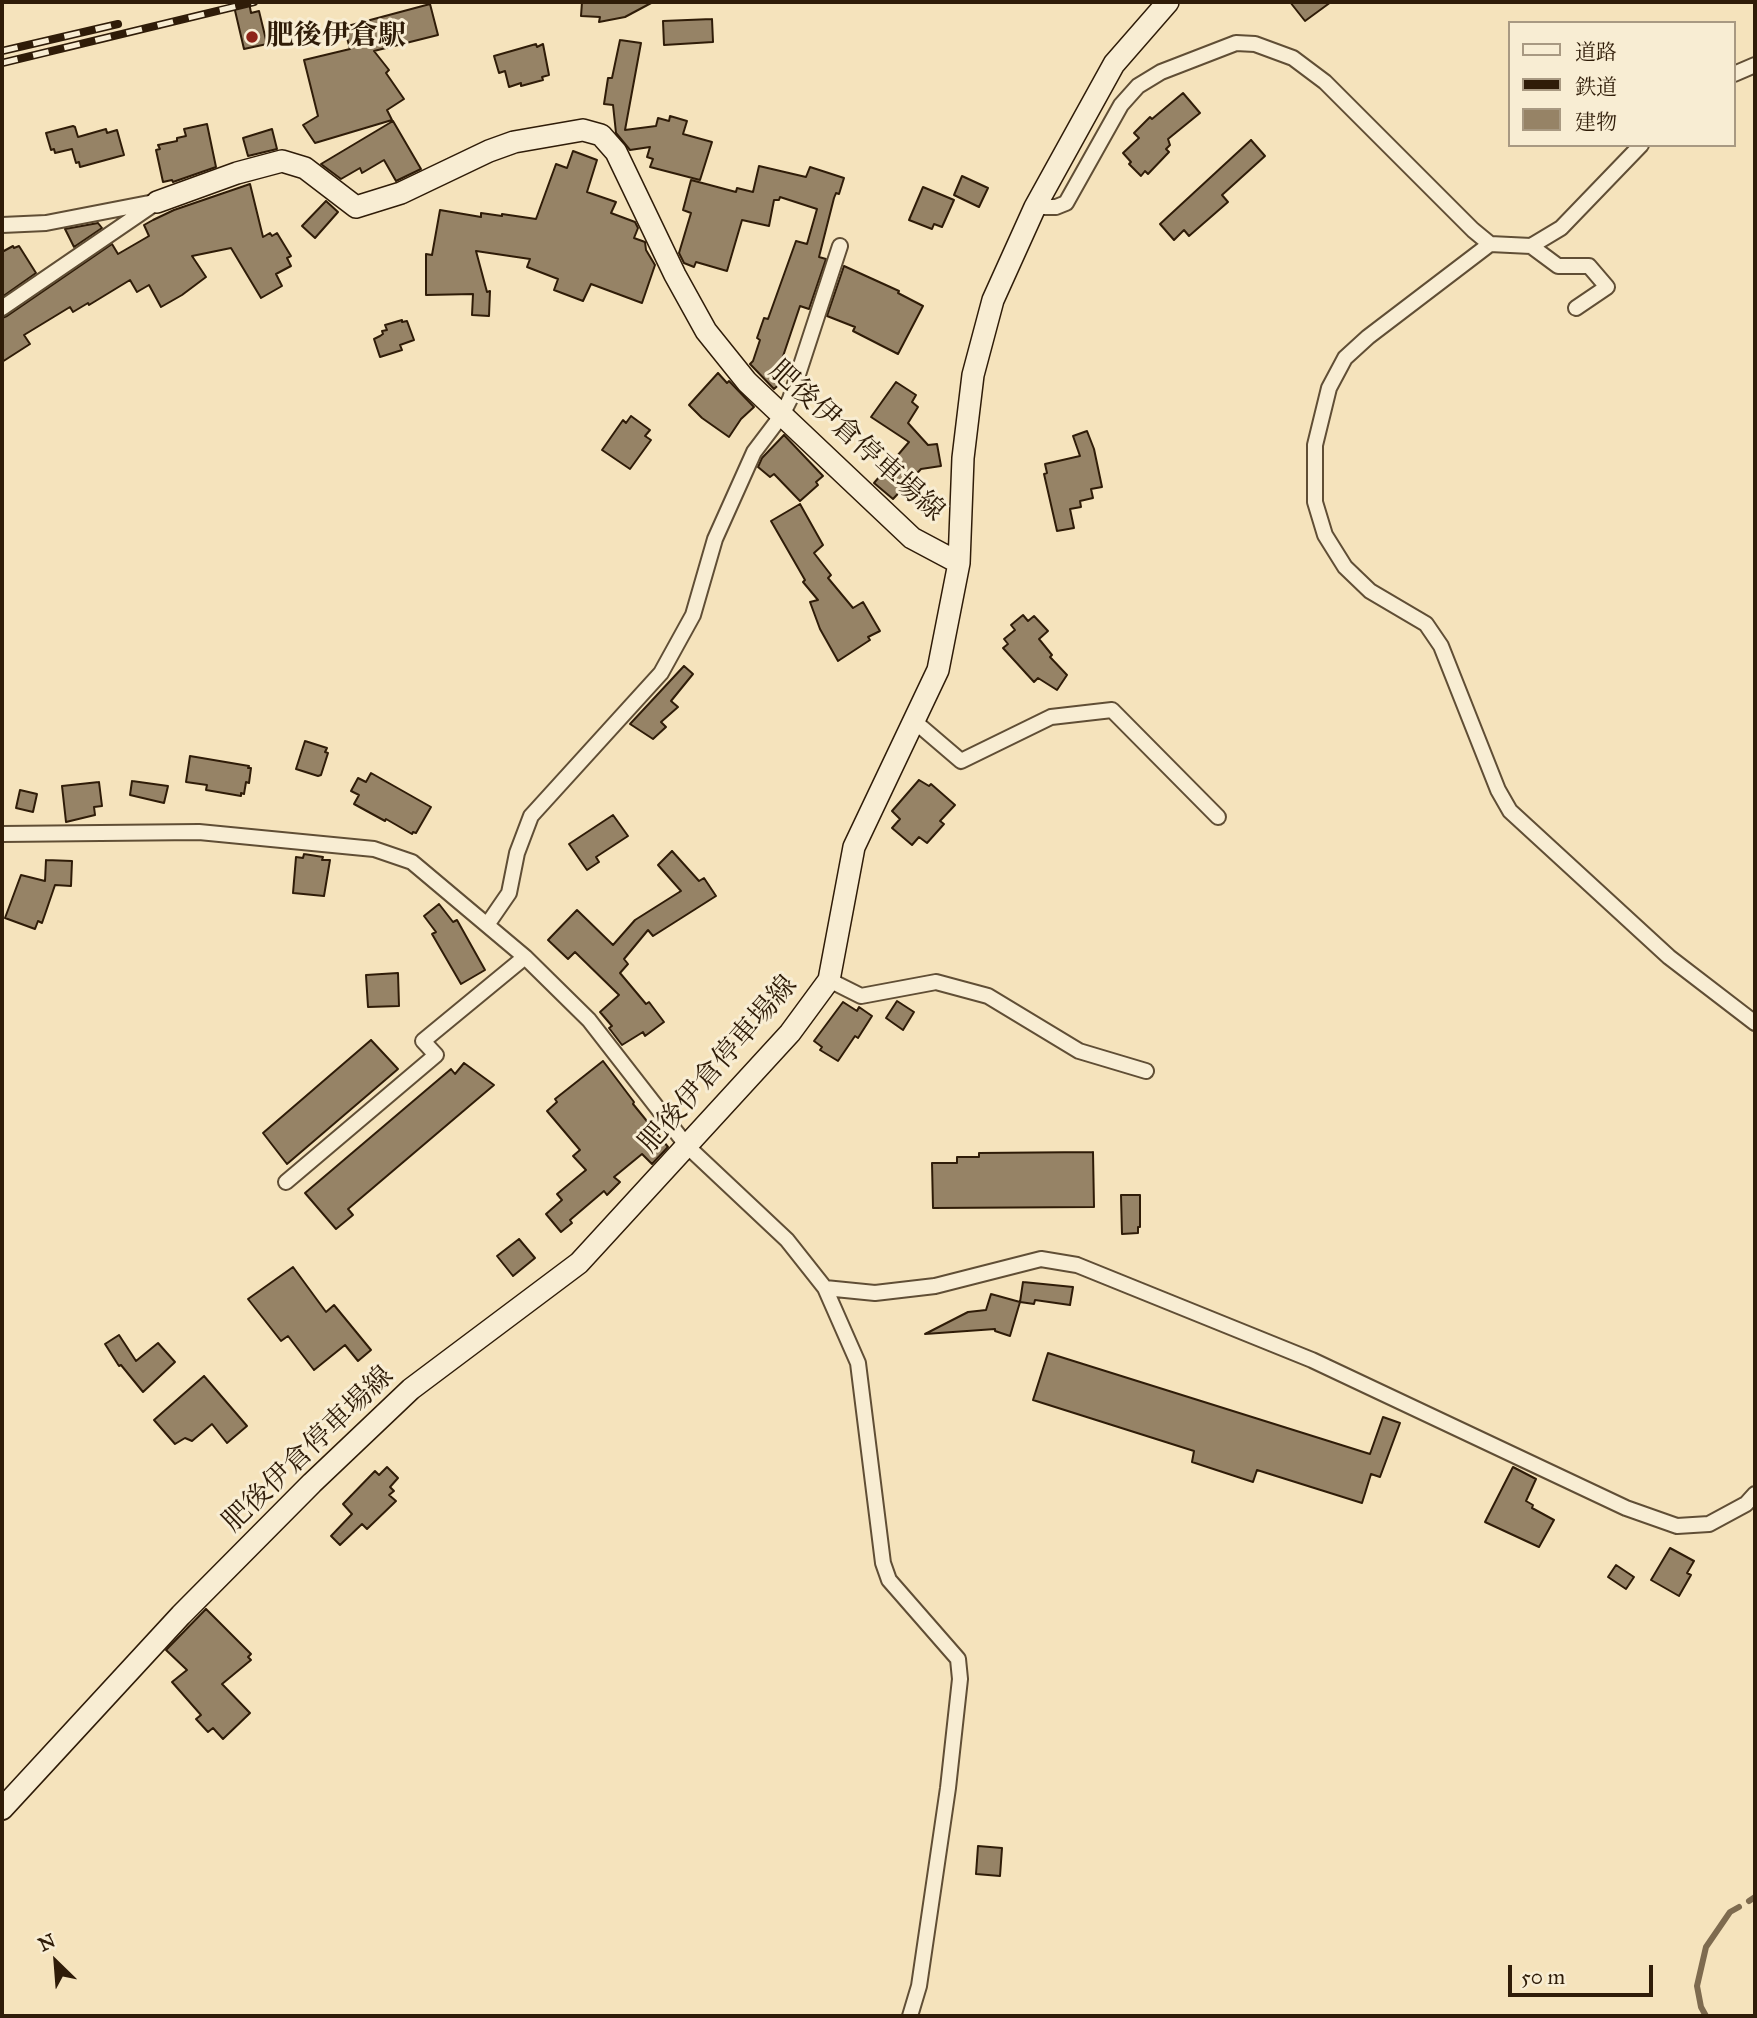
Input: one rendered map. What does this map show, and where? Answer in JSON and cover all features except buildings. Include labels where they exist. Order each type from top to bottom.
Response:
[{"type":"main road","points":[[959,563],[963,458],[973,375],[993,300],[1035,207],[1114,64],[1168,2]]},
{"type":"main road","name":"肥後伊倉停車場線","points":[[2,1808],[181,1615],[304,1491],[411,1390],[579,1262],[790,1033],[829,980],[854,847],[938,670],[959,563],[912,538],[747,382],[706,331],[675,275],[616,152],[601,135],[583,130],[514,142],[489,150],[401,193],[356,208],[305,168],[282,161],[237,173],[157,202]]},
{"type":"street","points":[[1035,207],[1056,207],[1066,203],[1121,105],[1138,86],[1161,72],[1236,43],[1255,44],[1293,58],[1325,82],[1490,244],[1531,246],[1558,265],[1589,266],[1607,288],[1576,308]]},
{"type":"street","points":[[1736,73],[1755,65]]},
{"type":"street","points":[[1531,246],[1561,228],[1639,147]]},
{"type":"street","points":[[2,225],[46,223],[157,202]]},
{"type":"street","points":[[2,308],[157,202]]},
{"type":"street","points":[[1490,244],[1368,337],[1346,358],[1340,368],[1329,388],[1315,445],[1315,502],[1325,535],[1345,567],[1370,591],[1426,624],[1441,646],[1498,790],[1510,811],[1669,957],[1755,1023]]},
{"type":"street","points":[[487,925],[509,893],[517,852],[531,816],[661,673],[693,615],[715,539],[754,452],[782,415],[840,246]]},
{"type":"street","points":[[913,720],[961,761],[1051,717],[1112,709],[1218,817]]},
{"type":"street","points":[[2,834],[199,832],[374,849],[412,862],[525,957],[589,1020],[687,1146],[787,1240],[825,1288],[858,1363],[883,1563],[889,1580],[958,1659],[960,1679],[948,1788],[919,1986],[910,2016]]},
{"type":"street","points":[[286,1182],[436,1055],[423,1041],[525,957]]},
{"type":"street","points":[[829,980],[860,996],[936,982],[988,996],[1079,1051],[1146,1071]]},
{"type":"street","points":[[825,1288],[875,1293],[935,1286],[1041,1259],[1077,1265],[1312,1360],[1626,1508],[1677,1526],[1709,1524],[1746,1504],[1755,1494]]},
{"type":"waterway","points":[[1749,1901],[1755,1897]]},
{"type":"waterway","points":[[1706,2016],[1701,2007],[1697,1986],[1706,1947],[1730,1912],[1739,1907]]},
{"type":"railway","points":[[2,63],[254,2]]},
{"type":"railway","points":[[2,51],[118,24]]},
{"type":"place","name":"肥後伊倉駅","points":[[252,37]]}]
